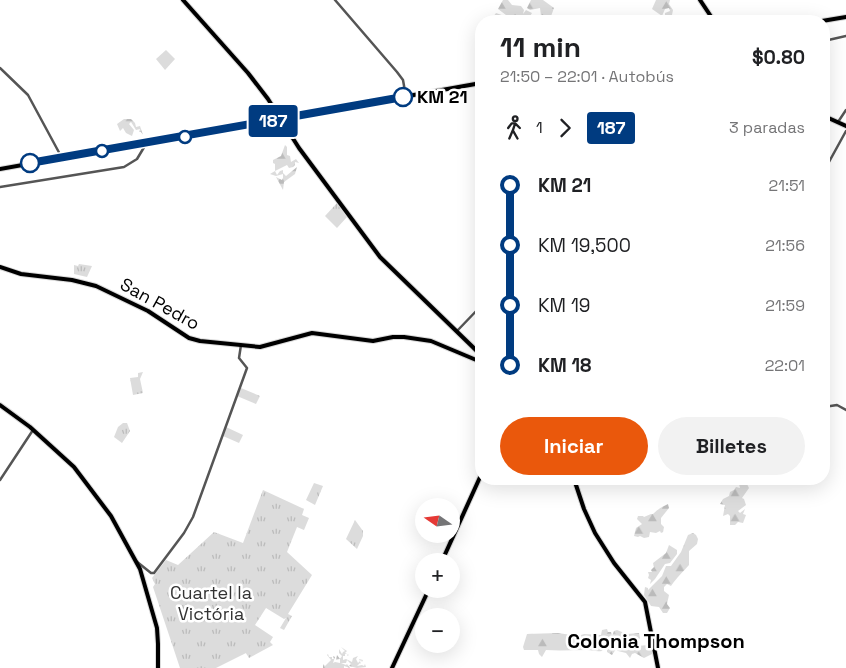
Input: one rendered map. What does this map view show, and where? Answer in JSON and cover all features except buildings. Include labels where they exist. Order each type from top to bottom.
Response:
[{"type":"main road","points":[[183,0],[255,82],[282,119],[309,162],[380,258],[475,349]]},
{"type":"main road","points":[[700,0],[710,15]]},
{"type":"main road","points":[[830,20],[846,17]]},
{"type":"main road","points":[[0,169],[475,84]]},
{"type":"main road","points":[[830,119],[846,126]]},
{"type":"main road","name":"San Pedro","points":[[0,267],[19,274],[72,280],[93,285],[148,311],[191,338],[260,347],[312,333],[373,341],[404,336],[431,341],[475,359]]},
{"type":"main road","points":[[0,405],[33,430],[74,467],[111,516],[139,564],[152,605],[158,644],[158,668]]},
{"type":"main road","points":[[446,553],[476,485]]},
{"type":"main road","points":[[576,485],[584,509],[599,540],[614,563],[646,602],[656,647],[658,668]]},
{"type":"main road","points":[[392,668],[425,598]]},
{"type":"street","points":[[335,0],[397,72],[402,80],[406,97]]},
{"type":"street","points":[[830,40],[846,36]]},
{"type":"street","points":[[0,68],[28,95],[62,158]]},
{"type":"street","points":[[838,122],[846,110]]},
{"type":"street","points":[[830,160],[846,131]]},
{"type":"street","points":[[0,187],[124,167],[137,159],[146,144]]},
{"type":"street","points":[[457,331],[475,312]]},
{"type":"street","points":[[139,564],[154,573],[190,524],[247,368],[239,358],[241,345]]},
{"type":"street","points":[[830,406],[836,405],[846,410]]},
{"type":"street","points":[[0,480],[33,430]]},
{"type":"green space","points":[[503,0],[508,0],[512,5],[521,6],[524,10],[523,14],[526,10],[532,13],[531,15],[506,15],[498,9]]},
{"type":"green space","points":[[531,0],[543,0],[554,8],[551,15],[541,15],[540,8],[530,10],[527,8]]},
{"type":"green space","points":[[656,0],[670,0],[669,4],[673,10],[672,15],[665,15],[665,13],[670,11],[669,8],[665,9],[661,15],[652,9]]},
{"type":"green space","points":[[166,50],[175,59],[165,70],[156,59]]},
{"type":"green space","points":[[124,119],[131,119],[136,127],[140,126],[143,135],[139,132],[140,129],[136,130],[131,122],[129,124],[134,130],[132,136],[126,133],[123,128],[120,131],[117,124]]},
{"type":"green space","points":[[285,145],[291,162],[296,159],[299,163],[295,162],[293,167],[289,168],[287,165],[275,171],[273,160],[281,156]]},
{"type":"green space","points":[[297,167],[295,174],[284,182],[283,190],[276,177],[282,180],[283,174],[276,176],[270,174],[275,171],[277,175],[283,170],[286,176]]},
{"type":"green space","points":[[337,203],[347,217],[337,228],[325,216]]},
{"type":"green space","points":[[79,264],[92,266],[87,277],[74,274],[74,265],[78,266]]},
{"type":"green space","points":[[143,372],[140,379],[143,393],[133,395],[130,378],[138,377],[138,373]]},
{"type":"green space","points":[[241,388],[260,396],[256,404],[237,396]]},
{"type":"green space","points":[[123,423],[127,423],[130,431],[122,443],[114,437],[118,427]]},
{"type":"green space","points":[[226,427],[243,435],[239,443],[223,436]]},
{"type":"green space","points":[[314,483],[323,486],[315,505],[306,500]]},
{"type":"green space","points":[[739,485],[748,485],[749,488],[742,498],[746,505],[738,511],[740,513],[745,509],[743,514],[746,515],[743,523],[738,522],[735,525],[730,525],[730,516],[728,514],[723,516],[725,505],[720,504],[736,487],[740,488]]},
{"type":"green space","name":"Cuartel la Victória","points":[[263,490],[304,509],[302,515],[309,518],[304,530],[297,527],[287,552],[312,575],[288,614],[292,616],[284,630],[280,628],[286,618],[284,619],[266,608],[255,625],[273,637],[270,642],[273,645],[249,658],[246,653],[216,668],[180,668],[153,587],[155,584],[152,578],[166,560],[178,565],[214,532],[243,543]]},
{"type":"green space","points":[[668,504],[669,508],[661,518],[661,524],[664,527],[663,532],[650,532],[649,537],[644,538],[634,536],[636,528],[642,524],[637,519],[638,516],[644,517],[653,514]]},
{"type":"green space","points":[[355,520],[363,531],[363,536],[357,549],[346,539]]},
{"type":"green space","points":[[693,533],[698,539],[697,544],[689,551],[689,565],[671,586],[667,584],[664,587],[664,591],[669,595],[667,604],[670,608],[667,613],[663,613],[659,607],[651,606],[644,595],[645,587],[648,590],[662,576],[666,566],[671,566],[681,552],[688,535]]},
{"type":"green space","points":[[669,545],[677,550],[677,554],[670,563],[665,564],[650,584],[651,580],[648,578],[648,572],[652,572],[653,563],[666,553]]},
{"type":"green space","points":[[607,629],[608,632],[611,632],[612,636],[614,631],[617,630],[627,634],[639,633],[640,638],[636,643],[626,643],[618,646],[627,650],[636,646],[650,645],[652,646],[652,654],[644,658],[635,653],[630,658],[626,653],[616,649],[612,655],[607,652],[611,645],[605,642],[602,643],[604,647],[602,651],[546,650],[542,657],[538,650],[524,650],[523,647],[527,634],[601,635],[602,630]]},
{"type":"green space","points":[[341,647],[347,651],[345,653],[347,654],[343,656],[343,660],[346,659],[352,662],[353,658],[358,656],[356,659],[361,664],[357,666],[364,666],[365,664],[366,667],[357,668],[349,666],[351,664],[347,660],[346,663],[341,663],[347,664],[350,668],[344,666],[344,668],[323,668],[323,664],[325,666],[331,660],[328,654],[332,659],[334,659],[333,656],[335,657],[333,663],[340,663],[342,656],[339,653],[339,649],[342,654],[345,651]]},
{"type":"bus line","name":"187","points":[[30,163],[146,144],[403,97]]},
{"type":"place","name":"KM 21","points":[[403,97]]},
{"type":"district","name":"Colonia Thompson","points":[[656,641]]}]
